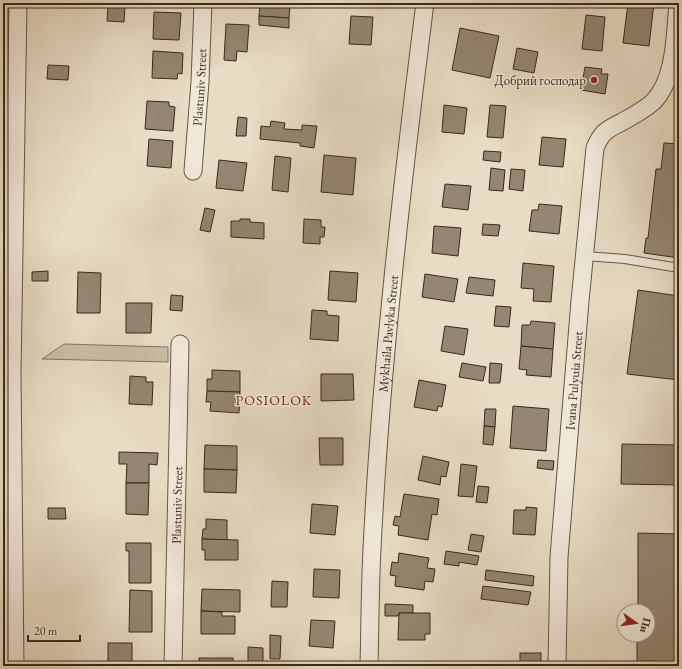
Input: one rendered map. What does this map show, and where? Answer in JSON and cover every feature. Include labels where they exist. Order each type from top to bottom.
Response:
[{"type":"street","points":[[14,666],[11,615],[7,383],[9,106],[18,3]]},
{"type":"street","name":"Plastuniv Street","points":[[193,171],[200,82],[203,3]]},
{"type":"street","name":"Mykhaila Pavlyka Street","points":[[369,666],[372,549],[386,349],[414,89],[425,3]]},
{"type":"street","name":"Ivana Pulyuia Street","points":[[557,666],[559,557],[595,148],[604,132],[634,115],[652,102],[661,91],[671,66],[678,3]]},
{"type":"street","name":"Plastuniv Street","points":[[173,666],[180,344]]},
{"type":"lane","points":[[585,256],[625,259],[679,268]]},
{"type":"shaded area","points":[[64,344],[168,347],[168,362],[42,359]]},
{"type":"building","points":[[109,3],[126,3],[125,7],[108,6]]},
{"type":"building","points":[[628,3],[654,3],[649,46],[623,43]]},
{"type":"building","points":[[260,4],[290,5],[289,18],[259,16]]},
{"type":"building","points":[[108,6],[125,7],[124,22],[107,21]]},
{"type":"building","points":[[154,12],[181,13],[179,40],[153,39]]},
{"type":"building","points":[[586,15],[605,17],[602,51],[582,49]]},
{"type":"building","points":[[259,16],[289,18],[289,28],[259,25]]},
{"type":"building","points":[[351,16],[373,17],[371,45],[349,44]]},
{"type":"building","points":[[226,24],[249,25],[247,52],[237,51],[236,61],[224,60]]},
{"type":"building","points":[[460,28],[499,36],[490,78],[452,70]]},
{"type":"building","points":[[517,48],[538,52],[534,73],[513,69]]},
{"type":"building","points":[[153,51],[183,53],[182,74],[178,73],[177,79],[152,78]]},
{"type":"building","points":[[48,65],[69,66],[68,80],[47,79]]},
{"type":"building","points":[[585,67],[602,69],[601,74],[608,74],[605,94],[581,90]]},
{"type":"building","points":[[147,101],[169,102],[169,106],[175,107],[173,131],[145,129]]},
{"type":"building","points":[[444,105],[467,108],[464,134],[442,132]]},
{"type":"building","points":[[490,105],[506,106],[503,138],[487,137]]},
{"type":"building","points":[[238,117],[247,118],[246,136],[236,136]]},
{"type":"building","points":[[271,121],[285,123],[284,129],[302,130],[302,125],[317,126],[314,148],[300,146],[300,143],[260,139],[261,126],[270,127]]},
{"type":"building","points":[[542,137],[566,139],[563,167],[539,165]]},
{"type":"building","points":[[149,139],[173,141],[171,168],[147,166]]},
{"type":"building","points":[[664,143],[679,144],[679,258],[644,253],[646,238],[648,238],[656,169],[661,169]]},
{"type":"building","points":[[484,151],[501,152],[500,162],[483,160]]},
{"type":"building","points":[[324,155],[356,158],[353,195],[321,192]]},
{"type":"building","points":[[275,156],[291,158],[288,192],[272,190]]},
{"type":"building","points":[[219,160],[247,163],[243,191],[216,188]]},
{"type":"building","points":[[491,168],[505,170],[503,191],[489,190]]},
{"type":"building","points":[[511,169],[525,170],[523,191],[509,189]]},
{"type":"building","points":[[445,184],[471,186],[468,210],[442,207]]},
{"type":"building","points":[[539,204],[562,206],[559,234],[529,231],[532,210],[538,210]]},
{"type":"building","points":[[205,208],[215,210],[210,232],[200,230]]},
{"type":"building","points":[[240,219],[250,219],[250,222],[264,223],[264,239],[231,237],[231,221],[240,221]]},
{"type":"building","points":[[304,219],[321,220],[321,227],[325,227],[324,237],[320,237],[320,244],[303,243]]},
{"type":"building","points":[[483,224],[500,225],[498,236],[482,235]]},
{"type":"building","points":[[434,226],[461,228],[458,256],[432,253]]},
{"type":"building","points":[[523,263],[554,266],[551,302],[533,301],[534,289],[521,288]]},
{"type":"building","points":[[48,271],[48,281],[32,281],[32,272]]},
{"type":"building","points":[[330,271],[358,273],[356,302],[328,300]]},
{"type":"building","points":[[78,272],[101,273],[100,313],[77,313]]},
{"type":"building","points":[[425,274],[458,279],[454,302],[422,297]]},
{"type":"building","points":[[469,277],[495,280],[493,296],[466,293]]},
{"type":"building","points":[[638,290],[679,296],[679,380],[627,374]]},
{"type":"building","points":[[171,295],[183,296],[182,311],[170,310]]},
{"type":"building","points":[[126,303],[152,303],[151,333],[126,333]]},
{"type":"building","points":[[496,306],[511,307],[509,327],[494,326]]},
{"type":"building","points":[[312,310],[327,311],[327,315],[339,316],[338,341],[310,339]]},
{"type":"building","points":[[531,321],[555,323],[553,349],[521,346],[522,325],[530,325]]},
{"type":"building","points":[[445,326],[468,329],[464,355],[441,351]]},
{"type":"building","points":[[521,346],[553,349],[551,377],[526,375],[527,370],[519,369]]},
{"type":"building","points":[[462,363],[486,367],[483,381],[459,377]]},
{"type":"building","points":[[490,363],[502,364],[500,383],[489,383]]},
{"type":"building","points":[[212,370],[240,371],[240,392],[207,391],[207,379],[212,379]]},
{"type":"building","points":[[321,374],[353,374],[354,400],[321,401]]},
{"type":"building","points":[[130,376],[146,377],[146,382],[153,382],[152,405],[129,404]]},
{"type":"building","points":[[419,380],[446,385],[442,407],[438,406],[437,411],[414,407]]},
{"type":"building","points":[[207,391],[240,392],[239,413],[210,411],[211,402],[206,402]]},
{"type":"building","points":[[513,406],[549,409],[546,451],[510,448]]},
{"type":"building","points":[[485,409],[496,409],[495,427],[484,426]]},
{"type":"building","points":[[484,426],[495,427],[493,445],[483,444]]},
{"type":"building","points":[[319,438],[343,438],[343,465],[320,465]]},
{"type":"building","points":[[622,444],[679,445],[679,485],[621,484]]},
{"type":"building","points":[[205,445],[237,446],[237,470],[204,469]]},
{"type":"building","points":[[119,452],[158,453],[157,465],[149,464],[149,483],[126,483],[127,464],[119,464]]},
{"type":"building","points":[[423,456],[449,462],[446,477],[441,476],[440,485],[418,480]]},
{"type":"building","points":[[538,460],[554,461],[553,470],[537,468]]},
{"type":"building","points":[[461,464],[477,466],[473,497],[458,496]]},
{"type":"building","points":[[204,469],[237,470],[236,493],[204,492]]},
{"type":"building","points":[[126,483],[149,483],[148,515],[126,514]]},
{"type":"building","points":[[478,486],[489,487],[487,503],[476,502]]},
{"type":"building","points":[[404,494],[439,499],[437,515],[432,514],[428,540],[398,535],[399,526],[393,525],[395,516],[400,517]]},
{"type":"building","points":[[312,504],[338,506],[335,535],[310,533]]},
{"type":"building","points":[[526,507],[537,508],[535,535],[513,534],[514,510],[526,510]]},
{"type":"building","points":[[48,508],[65,508],[66,519],[48,519]]},
{"type":"building","points":[[206,519],[227,520],[227,540],[202,539],[203,529],[206,529]]},
{"type":"building","points":[[638,533],[679,534],[679,666],[637,666],[637,643],[656,643],[656,603],[638,603]]},
{"type":"building","points":[[471,534],[484,536],[481,552],[468,550]]},
{"type":"building","points":[[202,539],[238,540],[238,560],[205,560],[205,550],[202,550]]},
{"type":"building","points":[[126,543],[151,543],[151,583],[129,583],[129,551],[126,551]]},
{"type":"building","points":[[446,551],[479,556],[477,565],[459,562],[459,566],[444,564]]},
{"type":"building","points":[[399,553],[429,558],[427,568],[435,569],[433,582],[425,581],[424,590],[395,586],[396,576],[390,575],[392,562],[398,563]]},
{"type":"building","points":[[314,569],[340,570],[339,598],[313,597]]},
{"type":"building","points":[[486,570],[534,576],[533,586],[485,580]]},
{"type":"building","points":[[272,581],[288,582],[287,607],[271,607]]},
{"type":"building","points":[[483,586],[531,592],[528,605],[481,599]]},
{"type":"building","points":[[202,589],[240,590],[240,612],[201,611]]},
{"type":"building","points":[[130,590],[152,591],[152,632],[129,632]]},
{"type":"building","points":[[385,604],[413,605],[413,613],[399,613],[398,616],[385,616]]},
{"type":"building","points":[[201,611],[222,612],[222,616],[235,616],[235,634],[201,634]]},
{"type":"building","points":[[399,613],[430,613],[430,634],[425,634],[425,640],[398,640]]},
{"type":"building","points":[[311,620],[335,621],[333,648],[309,646]]},
{"type":"building","points":[[270,635],[281,636],[280,659],[270,659]]},
{"type":"building","points":[[108,643],[132,643],[132,666],[108,666]]},
{"type":"building","points":[[248,647],[263,648],[263,666],[248,666]]},
{"type":"building","points":[[520,653],[541,653],[541,665],[520,665]]},
{"type":"building","points":[[199,658],[233,658],[233,666],[199,666]]},
{"type":"place","name":"Добрий господар","points":[[594,80]]},
{"type":"district","name":"POSIOLOK","points":[[274,400]]}]
